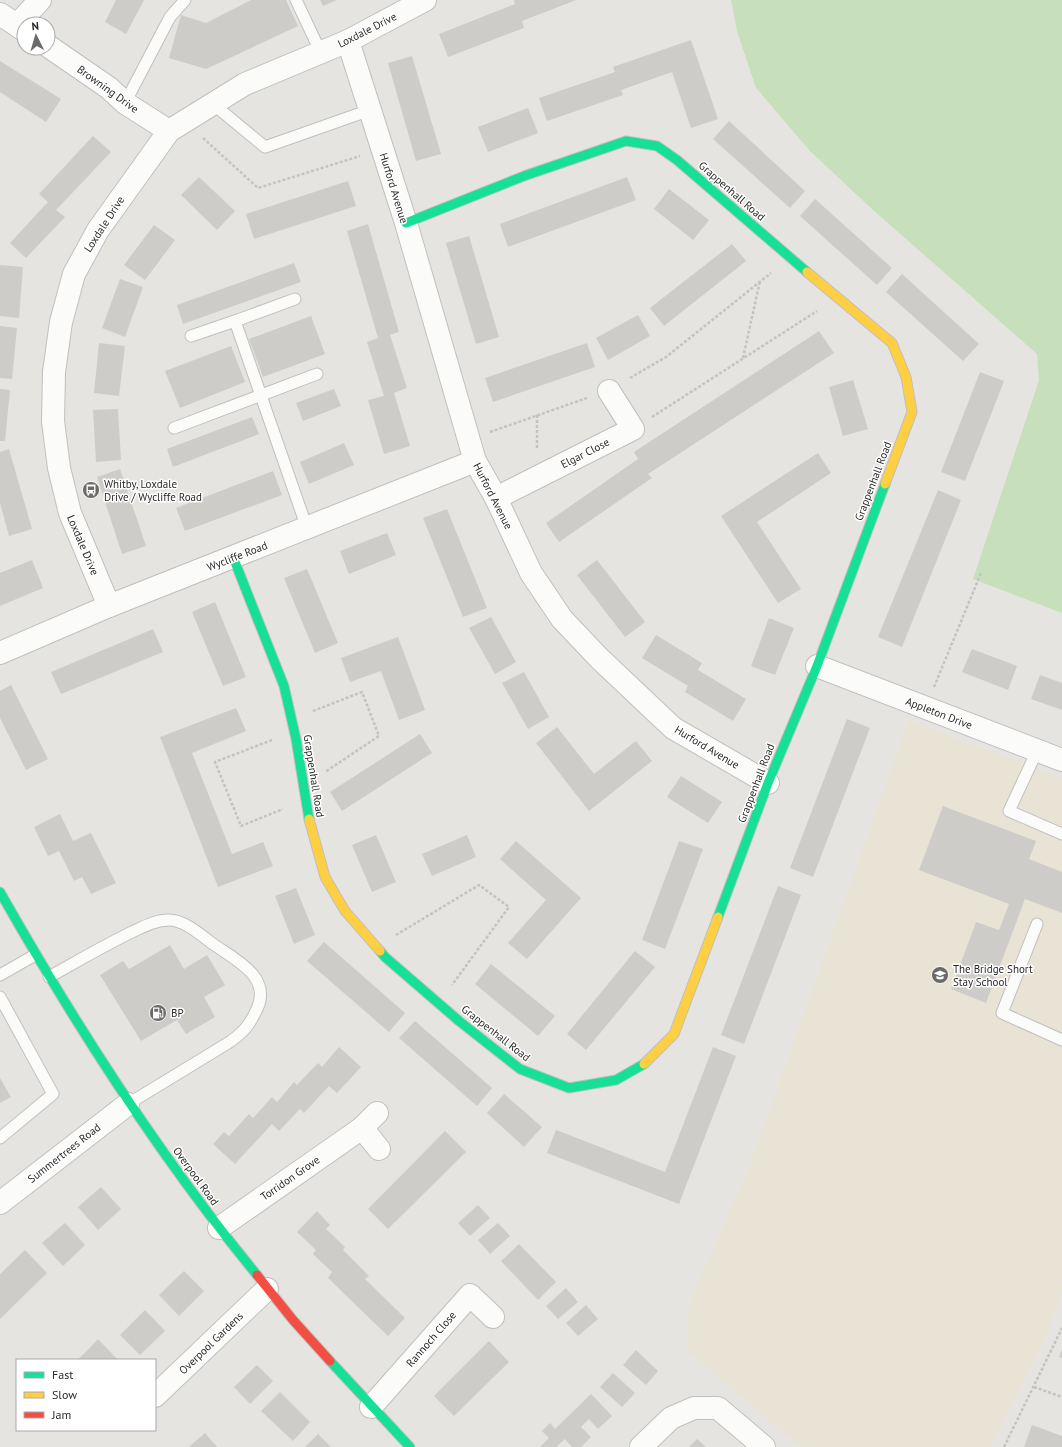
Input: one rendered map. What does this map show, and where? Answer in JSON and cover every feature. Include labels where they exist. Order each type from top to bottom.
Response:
[{"type":"street","points":[[14,23],[40,0]]},
{"type":"street","name":"Loxdale Drive","points":[[108,606],[70,513],[59,468],[53,420],[54,372],[61,322],[74,274],[98,230],[169,131],[245,84],[348,41],[425,0]]},
{"type":"street","name":"Hurford Avenue","points":[[348,41],[406,223],[475,461],[496,498],[531,574],[562,619],[599,658],[673,728],[768,783]]},
{"type":"street","name":"Browning Drive","points":[[56,52],[109,88],[125,103],[169,131]]},
{"type":"street","name":"Grappenhall Road","points":[[233,558],[284,686],[295,731],[309,822],[325,877],[344,911],[385,957],[520,1069],[568,1088],[616,1080],[646,1063],[674,1034],[768,783],[817,666],[912,412],[906,377],[892,343],[837,298],[677,160],[657,146],[626,141],[524,176],[406,223]]},
{"type":"street","points":[[609,391],[634,429]]},
{"type":"street","name":"Elgar Close","points":[[496,498],[634,429]]},
{"type":"street","name":"Wycliffe Road","points":[[0,653],[108,606],[233,558],[475,461]]},
{"type":"street","name":"Appleton Drive","points":[[817,666],[1062,760]]},
{"type":"street","name":"Overpool Road","points":[[0,892],[35,955],[128,1104],[219,1228],[268,1289],[370,1407],[410,1447]]},
{"type":"street","name":"Summertrees Road","points":[[1,1200],[128,1104]]},
{"type":"street","name":"Torridon Grove","points":[[219,1228],[362,1128],[377,1113]]},
{"type":"street","points":[[362,1128],[379,1150]]},
{"type":"street","name":"Overpool Gardens","points":[[156,1395],[268,1289]]},
{"type":"street","name":"Rannoch Close","points":[[370,1407],[470,1295],[493,1317]]},
{"type":"street","points":[[641,1447],[671,1418],[694,1408],[718,1408],[764,1447]]},
{"type":"lane","points":[[125,103],[170,17],[185,0]]},
{"type":"lane","points":[[296,0],[321,52]]},
{"type":"lane","points":[[213,104],[265,148],[370,110]]},
{"type":"lane","points":[[191,336],[295,299]]},
{"type":"lane","points":[[235,321],[307,528]]},
{"type":"lane","points":[[174,428],[317,374]]},
{"type":"lane","points":[[1037,751],[1009,811],[1062,834]]},
{"type":"lane","points":[[49,977],[118,939],[150,924],[171,920],[188,926],[238,962],[254,975],[259,983],[261,1000],[255,1014],[244,1032],[128,1104]]},
{"type":"lane","points":[[1037,924],[1002,1013],[1062,1040]]},
{"type":"lane","points":[[0,975],[35,955]]},
{"type":"lane","points":[[0,998],[53,1094],[0,1138]]},
{"type":"path","points":[[469,439],[609,391],[666,357],[790,257]]},
{"type":"path","points":[[743,358],[760,281]]},
{"type":"path","points":[[634,429],[837,298]]},
{"type":"path","points":[[537,415],[537,477]]},
{"type":"path","points":[[926,708],[981,573]]},
{"type":"path","points":[[292,719],[362,692],[379,736],[303,786]]},
{"type":"path","points":[[295,731],[215,762],[241,826],[306,799]]},
{"type":"path","points":[[377,947],[479,885],[510,907],[439,1003]]},
{"type":"path","points":[[1004,1447],[1062,1328]]},
{"type":"path","points":[[1034,1387],[1062,1397]]},
{"type":"shaded area","name":"The Bridge Short Stay School","points":[[909,720],[1062,779],[1062,1291],[1045,1340],[990,1447],[801,1447],[687,1351],[689,1304],[748,1170]]},
{"type":"green space","points":[[731,0],[1062,0],[1062,613],[973,579],[1039,380],[1037,354],[873,210],[810,151],[756,88],[737,31]]},
{"type":"building","points":[[116,0],[144,0],[126,34],[105,22]]},
{"type":"building","points":[[251,0],[286,0],[298,26],[206,69],[169,58],[181,15],[206,23]]},
{"type":"building","points":[[320,0],[337,0],[323,6]]},
{"type":"building","points":[[514,0],[576,0],[522,21],[524,28],[448,57],[439,34],[515,4]]},
{"type":"building","points":[[691,40],[718,119],[691,128],[672,72],[621,90],[623,95],[547,121],[539,98],[615,72],[613,67]]},
{"type":"building","points":[[412,56],[441,154],[416,161],[388,63]]},
{"type":"building","points":[[0,61],[61,99],[46,122],[0,92]]},
{"type":"building","points":[[528,108],[538,133],[488,152],[478,127]]},
{"type":"building","points":[[729,121],[805,191],[790,208],[713,139]]},
{"type":"building","points":[[93,136],[111,152],[56,210],[65,217],[26,258],[10,243],[48,202],[39,194]]},
{"type":"building","points":[[199,177],[235,211],[217,230],[181,195]]},
{"type":"building","points":[[627,177],[636,200],[508,247],[500,224]]},
{"type":"building","points":[[348,181],[356,206],[254,239],[246,214]]},
{"type":"building","points":[[669,189],[709,220],[693,240],[654,209]]},
{"type":"building","points":[[815,199],[892,268],[877,285],[800,216]]},
{"type":"building","points":[[368,224],[399,332],[390,335],[407,388],[394,393],[410,446],[384,454],[368,400],[384,396],[367,342],[378,338],[347,231]]},
{"type":"building","points":[[154,225],[175,240],[145,280],[124,265]]},
{"type":"building","points":[[469,236],[499,337],[476,344],[446,243]]},
{"type":"building","points":[[732,244],[746,261],[664,326],[650,308]]},
{"type":"building","points":[[294,263],[301,282],[183,324],[177,305]]},
{"type":"building","points":[[0,265],[23,267],[19,318],[0,316]]},
{"type":"building","points":[[902,274],[979,344],[963,361],[886,292]]},
{"type":"building","points":[[120,279],[143,287],[125,337],[102,328]]},
{"type":"building","points":[[638,315],[650,336],[608,360],[596,338]]},
{"type":"building","points":[[311,316],[325,354],[263,377],[249,339]]},
{"type":"building","points":[[0,326],[17,328],[12,379],[0,378]]},
{"type":"building","points":[[819,331],[834,353],[648,474],[652,478],[559,542],[546,523],[638,459],[634,452]]},
{"type":"building","points":[[99,343],[125,346],[119,396],[94,393]]},
{"type":"building","points":[[587,343],[595,367],[493,402],[485,378]]},
{"type":"building","points":[[231,346],[245,382],[180,408],[165,371]]},
{"type":"building","points":[[980,372],[1004,381],[965,481],[941,472]]},
{"type":"building","points":[[853,380],[868,429],[843,436],[829,387]]},
{"type":"building","points":[[0,389],[10,390],[5,441],[0,441]]},
{"type":"building","points":[[334,389],[341,406],[303,421],[296,403]]},
{"type":"building","points":[[118,409],[121,460],[96,462],[93,410]]},
{"type":"building","points":[[252,417],[259,434],[173,467],[167,449]]},
{"type":"building","points":[[344,443],[354,465],[309,484],[300,462]]},
{"type":"building","points":[[9,449],[32,529],[9,536],[0,503],[0,452]]},
{"type":"building","points":[[818,453],[831,473],[757,522],[801,589],[778,603],[721,516]]},
{"type":"building","points":[[120,469],[146,546],[122,554],[97,477]]},
{"type":"building","points":[[273,471],[282,495],[185,531],[176,508]]},
{"type":"building","points":[[938,490],[961,500],[902,647],[878,637]]},
{"type":"building","points":[[447,509],[487,608],[463,617],[423,518]]},
{"type":"building","points":[[387,533],[396,555],[349,574],[340,551]]},
{"type":"building","points":[[32,560],[43,588],[0,606],[0,573]]},
{"type":"building","points":[[597,560],[645,622],[625,637],[577,575]]},
{"type":"building","points":[[307,569],[338,643],[315,653],[284,578]]},
{"type":"building","points":[[215,602],[246,677],[223,686],[192,612]]},
{"type":"building","points":[[491,617],[516,662],[495,674],[469,628]]},
{"type":"building","points":[[769,618],[794,628],[775,675],[751,666]]},
{"type":"building","points":[[153,629],[163,652],[61,694],[51,672]]},
{"type":"building","points":[[656,635],[702,663],[698,670],[746,699],[733,721],[685,692],[688,686],[642,658]]},
{"type":"building","points":[[398,637],[425,710],[399,720],[381,671],[350,682],[341,658]]},
{"type":"building","points":[[972,649],[1017,666],[1008,690],[962,672]]},
{"type":"building","points":[[524,672],[549,717],[528,729],[502,683]]},
{"type":"building","points":[[1040,675],[1062,683],[1062,710],[1031,699]]},
{"type":"building","points":[[11,685],[48,759],[26,770],[0,718],[0,691]]},
{"type":"building","points":[[236,708],[246,731],[192,753],[232,854],[263,842],[273,866],[218,887],[160,737]]},
{"type":"building","points":[[847,719],[870,728],[813,877],[790,868]]},
{"type":"building","points":[[557,727],[594,774],[636,741],[652,761],[589,811],[536,743]]},
{"type":"building","points":[[420,734],[432,753],[342,811],[330,792]]},
{"type":"building","points":[[681,776],[722,802],[708,823],[667,797]]},
{"type":"building","points":[[943,806],[1036,841],[1029,859],[1062,872],[1062,913],[1025,899],[986,1003],[951,989],[976,922],[999,930],[1009,904],[919,870]]},
{"type":"building","points":[[60,814],[73,841],[91,833],[116,883],[91,894],[82,877],[74,881],[59,851],[48,856],[34,827]]},
{"type":"building","points":[[376,835],[396,882],[372,892],[352,845]]},
{"type":"building","points":[[467,835],[476,857],[432,876],[422,854]]},
{"type":"building","points":[[516,841],[581,898],[527,959],[508,943],[546,900],[500,859]]},
{"type":"building","points":[[679,841],[703,849],[665,949],[642,940]]},
{"type":"building","points":[[778,886],[801,895],[744,1044],[721,1035]]},
{"type":"building","points":[[296,888],[315,935],[294,944],[275,896]]},
{"type":"building","points":[[324,942],[405,1013],[389,1032],[307,961]]},
{"type":"building","points":[[170,945],[184,969],[207,955],[225,985],[204,997],[215,1017],[186,1034],[177,1020],[141,1041],[100,975],[123,961],[129,969]]},
{"type":"building","points":[[635,951],[655,967],[586,1050],[567,1034]]},
{"type":"building","points":[[491,964],[555,1016],[538,1036],[475,984]]},
{"type":"building","points":[[415,1021],[492,1088],[477,1106],[399,1038]]},
{"type":"building","points":[[339,1047],[361,1067],[337,1093],[329,1086],[304,1113],[300,1109],[279,1131],[272,1124],[235,1164],[213,1144],[224,1132],[229,1136],[249,1114],[253,1118],[272,1097],[277,1102],[294,1082],[297,1085],[318,1063],[322,1067]]},
{"type":"building","points":[[713,1047],[736,1056],[679,1204],[547,1153],[556,1130],[665,1172]]},
{"type":"building","points":[[0,1078],[11,1097],[0,1103]]},
{"type":"building","points":[[504,1094],[542,1127],[524,1147],[487,1113]]},
{"type":"building","points":[[445,1131],[466,1152],[388,1229],[368,1209]]},
{"type":"building","points":[[101,1187],[121,1209],[98,1230],[78,1207]]},
{"type":"building","points":[[478,1205],[490,1218],[470,1236],[458,1223]]},
{"type":"building","points":[[317,1211],[330,1225],[326,1229],[345,1247],[343,1250],[369,1276],[365,1279],[405,1318],[388,1336],[328,1278],[332,1272],[313,1254],[316,1250],[297,1232]]},
{"type":"building","points":[[65,1223],[85,1245],[63,1266],[42,1243]]},
{"type":"building","points":[[498,1223],[510,1236],[490,1254],[478,1240]]},
{"type":"building","points":[[519,1244],[556,1282],[538,1300],[501,1261]]},
{"type":"building","points":[[25,1250],[47,1273],[0,1319],[0,1274]]},
{"type":"building","points":[[184,1271],[204,1291],[179,1316],[159,1295]]},
{"type":"building","points":[[566,1288],[578,1302],[558,1319],[546,1306]]},
{"type":"building","points":[[586,1305],[598,1319],[578,1336],[566,1323]]},
{"type":"building","points":[[145,1310],[165,1331],[140,1355],[120,1335]]},
{"type":"building","points":[[98,1339],[117,1359],[78,1359]]},
{"type":"building","points":[[489,1341],[509,1362],[454,1416],[434,1396]]},
{"type":"building","points":[[1062,1349],[1062,1358],[1059,1357]]},
{"type":"building","points":[[636,1350],[658,1371],[646,1385],[623,1365]]},
{"type":"building","points":[[257,1365],[273,1381],[250,1404],[234,1387]]},
{"type":"building","points":[[613,1373],[635,1393],[622,1407],[600,1387]]},
{"type":"building","points":[[280,1392],[310,1422],[293,1441],[261,1411]]},
{"type":"building","points":[[591,1394],[612,1416],[598,1429],[589,1419],[581,1427],[591,1437],[581,1447],[572,1447],[565,1439],[557,1446],[558,1447],[540,1447],[549,1438],[542,1431],[550,1423],[555,1429]]},
{"type":"building","points":[[1032,1425],[1062,1436],[1062,1447],[1024,1447]]},
{"type":"building","points":[[205,1433],[217,1447],[189,1447],[191,1445]]},
{"type":"building","points":[[318,1434],[331,1447],[305,1447]]},
{"type":"building","points":[[697,1439],[706,1447],[689,1447]]},
{"type":"traffic: fast","points":[[406,223],[524,176],[626,141],[657,146],[677,160],[807,272]]},
{"type":"traffic: fast","points":[[718,917],[768,783],[817,666],[885,484]]},
{"type":"traffic: fast","points":[[233,557],[284,686],[296,739],[309,819]]},
{"type":"traffic: fast","points":[[0,892],[58,992],[120,1089],[186,1184],[257,1275]]},
{"type":"traffic: fast","points":[[380,951],[459,1021],[520,1069],[569,1088],[616,1080],[644,1064]]},
{"type":"traffic: fast","points":[[330,1361],[410,1447]]},
{"type":"traffic: slow","points":[[807,272],[892,343],[906,377],[912,412],[885,484]]},
{"type":"traffic: slow","points":[[309,819],[325,877],[345,911],[380,951]]},
{"type":"traffic: slow","points":[[644,1064],[674,1034],[718,917]]},
{"type":"traffic: jam","points":[[257,1275],[293,1320],[330,1361]]},
{"type":"place","name":"Whitby, Loxdale Drive / Wycliffe Road","points":[[91,490]]},
{"type":"place","name":"The Bridge Short Stay School","points":[[940,975]]},
{"type":"place","name":"BP","points":[[158,1013]]}]
